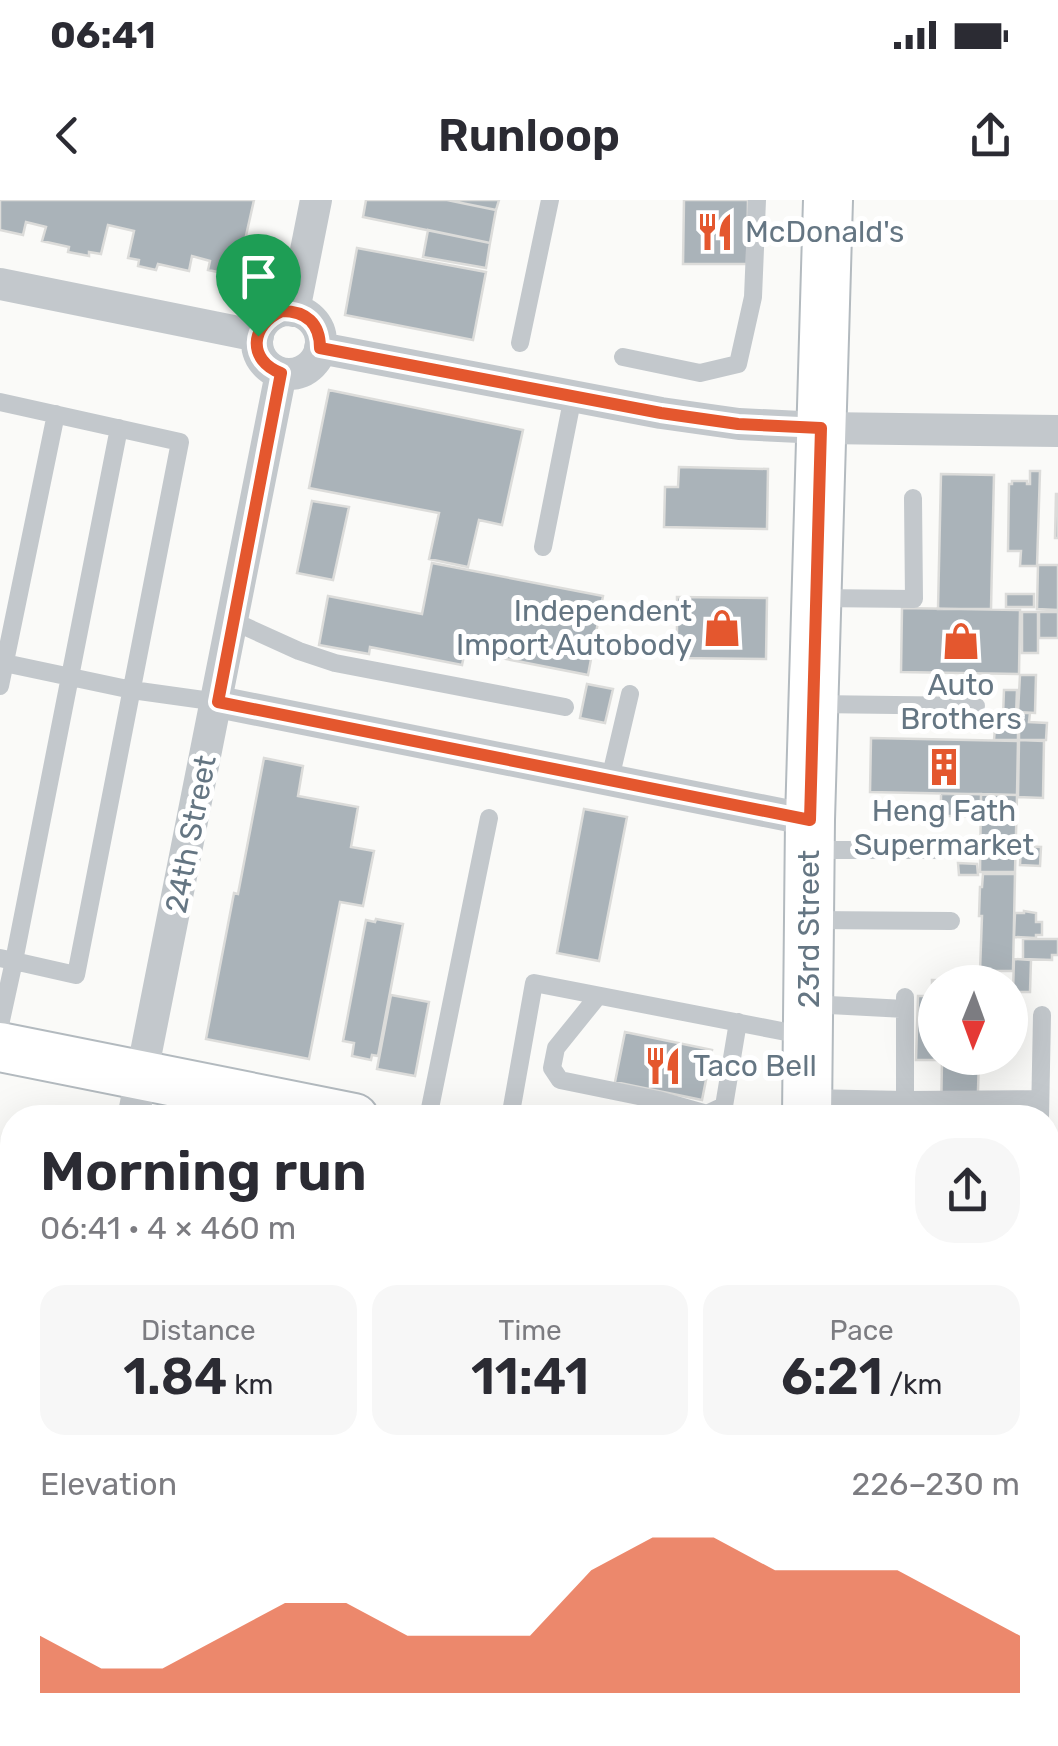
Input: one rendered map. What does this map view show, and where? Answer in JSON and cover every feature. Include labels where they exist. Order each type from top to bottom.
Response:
[{"type":"main road","name":"23rd Street","points":[[807,1105],[813,704],[828,200]]},
{"type":"main road","points":[[0,1047],[137,1096],[226,1105]]},
{"type":"street","points":[[294,311],[316,200]]},
{"type":"street","points":[[0,284],[258,336]]},
{"type":"street","points":[[294,311],[302,313],[317,328],[320,348],[317,358],[303,371],[281,373],[261,358],[258,336],[272,315],[294,311]]},
{"type":"street","points":[[320,348],[738,424],[1058,431]]},
{"type":"street","name":"24th Street","points":[[137,1096],[281,373]]},
{"type":"street","points":[[218,702],[610,779],[810,835]]},
{"type":"lane","points":[[520,344],[550,200]]},
{"type":"lane","points":[[623,357],[700,374],[738,364],[753,297],[757,200]]},
{"type":"lane","points":[[543,547],[573,396]]},
{"type":"lane","points":[[0,402],[180,442],[76,974],[7,960]]},
{"type":"lane","points":[[0,686],[56,414]]},
{"type":"lane","points":[[0,1025],[7,960],[70,677],[119,428]]},
{"type":"lane","points":[[816,598],[914,600],[913,498]]},
{"type":"lane","points":[[233,621],[335,664],[565,707]]},
{"type":"lane","points":[[2,663],[132,690],[218,702]]},
{"type":"lane","points":[[610,779],[630,694]]},
{"type":"lane","points":[[813,704],[976,706]]},
{"type":"lane","points":[[431,1105],[489,818]]},
{"type":"lane","points":[[810,835],[941,850]]},
{"type":"lane","points":[[810,920],[952,922]]},
{"type":"lane","points":[[512,1105],[534,983],[738,1022],[809,1020],[905,1003],[905,1105]]},
{"type":"lane","points":[[598,996],[556,1048],[552,1068],[560,1080],[676,1105]]},
{"type":"lane","points":[[1040,1105],[1042,1015]]},
{"type":"lane","points":[[724,1105],[738,1022]]},
{"type":"building","points":[[0,200],[254,200],[237,276],[208,270],[210,261],[192,256],[189,271],[158,264],[156,270],[138,266],[139,260],[128,258],[134,231],[108,225],[101,254],[68,252],[69,247],[42,241],[46,227],[26,222],[23,235],[0,230]]},
{"type":"building","points":[[366,200],[447,200],[496,210],[490,243],[363,217]]},
{"type":"building","points":[[447,200],[499,200],[496,210]]},
{"type":"building","name":"McDonald's","points":[[684,200],[748,200],[747,264],[683,264]]},
{"type":"building","points":[[428,230],[490,243],[486,268],[423,257]]},
{"type":"building","points":[[357,248],[486,272],[473,340],[345,315]]},
{"type":"building","points":[[329,390],[523,430],[502,525],[479,520],[468,567],[429,559],[439,513],[309,488]]},
{"type":"building","points":[[679,467],[768,469],[767,529],[664,527],[665,487],[678,487]]},
{"type":"building","points":[[1030,471],[1040,471],[1037,566],[1020,566],[1021,551],[1008,551],[1009,484],[1030,484]]},
{"type":"building","points":[[941,474],[994,475],[991,609],[938,609]]},
{"type":"building","points":[[1058,494],[1058,538],[1055,538]]},
{"type":"building","points":[[312,501],[349,507],[333,580],[297,573]]},
{"type":"building","points":[[432,563],[603,596],[588,675],[465,651],[462,665],[370,647],[369,654],[319,645],[328,596],[422,614]]},
{"type":"building","points":[[1038,565],[1058,565],[1058,610],[1037,609]]},
{"type":"building","points":[[1006,594],[1034,594],[1034,607],[1006,607]]},
{"type":"building","name":"Independent Import Autobody","points":[[677,597],[767,598],[766,659],[677,658]]},
{"type":"building","name":"Auto Brothers","points":[[902,608],[1020,610],[1019,674],[901,672]]},
{"type":"building","points":[[1022,612],[1038,612],[1038,653],[1022,653]]},
{"type":"building","points":[[1039,612],[1058,612],[1058,638],[1039,638]]},
{"type":"building","points":[[1020,675],[1036,675],[1035,713],[1018,712]]},
{"type":"building","points":[[587,684],[613,689],[605,723],[580,718]]},
{"type":"building","points":[[1004,690],[1017,690],[1016,716],[1003,716]]},
{"type":"building","points":[[1019,713],[1030,713],[1029,722],[1047,723],[1046,740],[1019,740]]},
{"type":"building","points":[[995,728],[1018,729],[1018,740],[994,740]]},
{"type":"building","name":"Heng Fath Supermarket","points":[[871,738],[1018,741],[1017,795],[870,792]]},
{"type":"building","points":[[1019,740],[1044,741],[1043,798],[1018,797]]},
{"type":"building","points":[[264,758],[303,766],[298,796],[358,807],[351,847],[374,851],[363,906],[340,902],[309,1059],[206,1039]]},
{"type":"building","points":[[941,794],[981,794],[981,816],[941,816]]},
{"type":"building","points":[[981,794],[1017,795],[1015,872],[980,872]]},
{"type":"building","points":[[584,809],[627,817],[599,961],[557,953]]},
{"type":"building","points":[[1021,846],[1041,847],[1040,866],[1020,865]]},
{"type":"building","points":[[958,863],[977,864],[978,875],[959,875]]},
{"type":"building","points":[[983,874],[1015,874],[1013,965],[980,965]]},
{"type":"building","points":[[1015,913],[1036,913],[1036,922],[1042,922],[1042,935],[1014,937]]},
{"type":"building","points":[[366,920],[403,924],[378,1056],[372,1055],[371,1060],[352,1056],[354,1043],[343,1041]]},
{"type":"building","points":[[1023,939],[1058,939],[1058,955],[1052,955],[1052,960],[1023,959]]},
{"type":"building","points":[[1014,959],[1031,960],[1030,992],[1028,965],[1014,965]]},
{"type":"building","points":[[391,995],[429,1002],[415,1076],[377,1069]]},
{"type":"building","points":[[918,996],[918,1060],[916,1060]]},
{"type":"building","name":"Taco Bell","points":[[625,1032],[712,1050],[702,1100],[615,1082]]},
{"type":"building","points":[[942,1075],[979,1075],[977,1105],[941,1105]]},
{"type":"place","name":"McDonald's","points":[[715,232]]},
{"type":"place","name":"Independent Import Autobody","points":[[722,628]]},
{"type":"place","name":"Auto Brothers","points":[[961,641]]},
{"type":"place","name":"Heng Fath Supermarket","points":[[944,767]]},
{"type":"place","name":"Taco Bell","points":[[663,1066]]},
{"type":"route","points":[[294,311],[302,313],[317,328],[320,348],[661,413],[738,424],[821,428],[810,820],[218,702],[281,373],[261,358],[258,336],[272,315],[294,311]]}]
